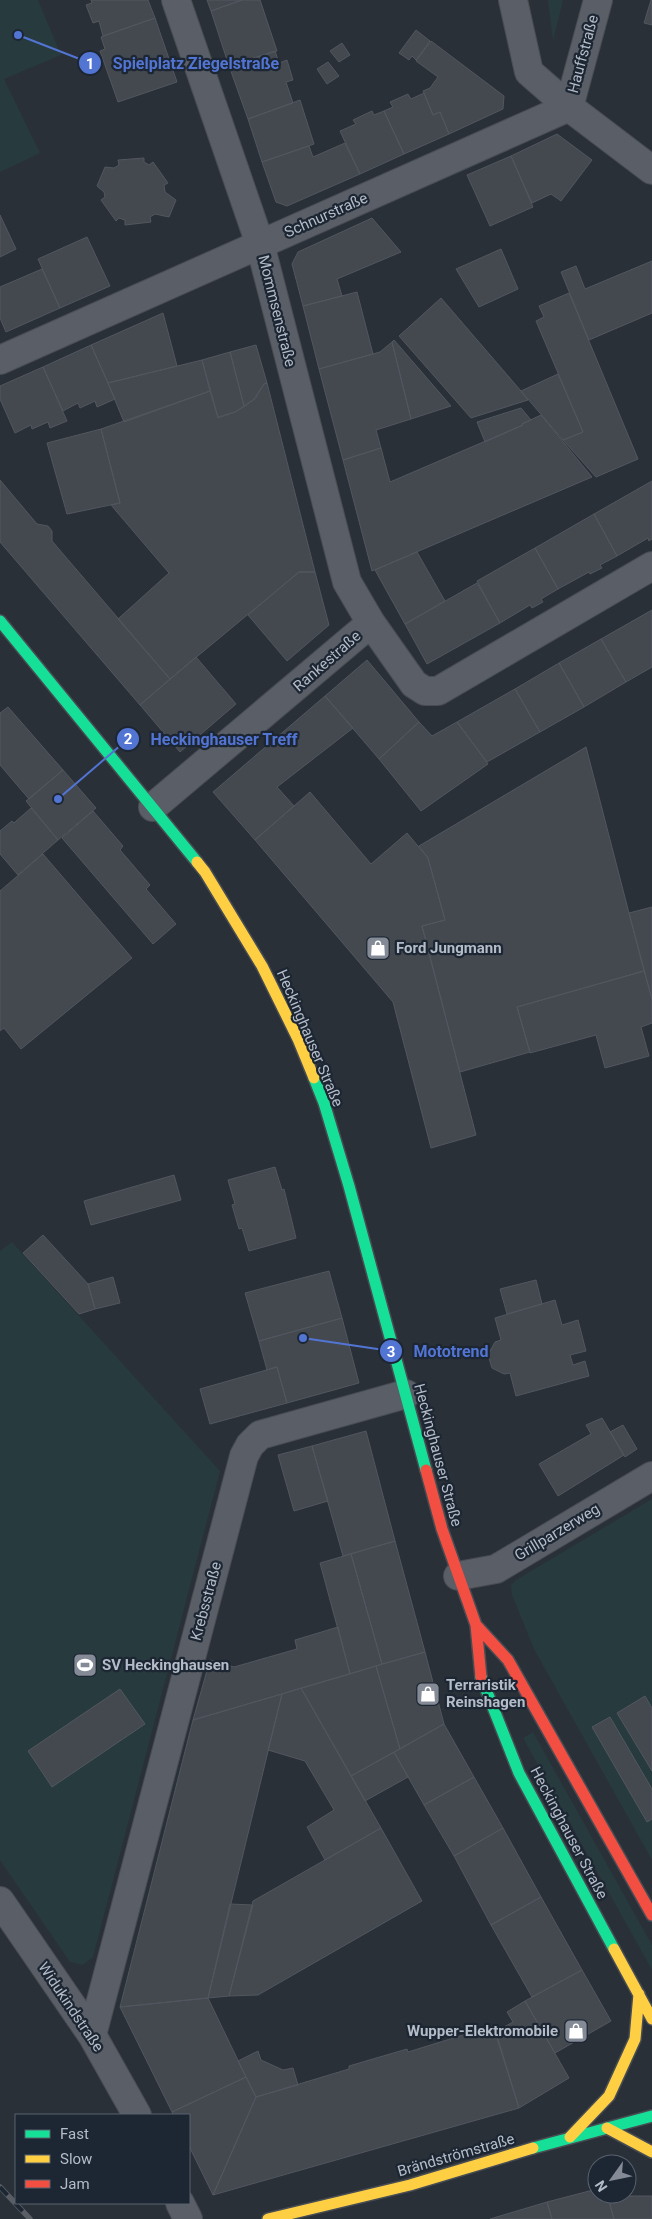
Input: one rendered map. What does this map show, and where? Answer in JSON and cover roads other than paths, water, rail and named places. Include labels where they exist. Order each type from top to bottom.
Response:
[{"type":"main road","name":"Heckinghauser Straße","points":[[0,621],[205,872],[239,925],[262,966],[298,1040],[327,1112],[442,1529],[476,1625],[480,1673],[519,1773],[652,2019]]},
{"type":"main road","name":"Heckinghauser Straße","points":[[476,1625],[508,1660],[652,1915]]},
{"type":"main road","points":[[570,2137],[609,2096],[613,2089],[635,2039],[639,1994]]},
{"type":"main road","name":"Brändströmstraße","points":[[268,2219],[410,2185],[570,2137],[652,2116]]},
{"type":"main road","points":[[607,2128],[652,2152]]},
{"type":"street","name":"Mommsenstraße","points":[[176,0],[260,244],[347,582],[371,623]]},
{"type":"street","points":[[514,0],[529,72],[569,107],[652,170]]},
{"type":"street","name":"Hauffstraße","points":[[569,107],[598,0]]},
{"type":"street","name":"Schnurstraße","points":[[0,360],[569,107]]},
{"type":"street","name":"Rankestraße","points":[[153,808],[371,623],[414,684],[425,691],[438,691],[652,566]]},
{"type":"street","name":"Krebsstraße","points":[[92,2035],[244,1456],[250,1445],[260,1435],[406,1394]]},
{"type":"street","name":"Grillparzerweg","points":[[458,1576],[496,1570],[652,1476]]},
{"type":"street","name":"Widukindstraße","points":[[0,1902],[92,2035],[135,2114]]},
{"type":"street","points":[[180,2204],[188,2219]]},
{"type":"railway","points":[[0,2187],[15,2203]]},
{"type":"railway","points":[[16,2204],[30,2219]]},
{"type":"place","name":"Spielplatz Ziegelstraße","points":[[18,35]]},
{"type":"place","name":"Heckinghauser Treff","points":[[58,799]]},
{"type":"place","name":"Ford Jungmann","points":[[378,948]]},
{"type":"place","name":"Mototrend","points":[[303,1338]]},
{"type":"place","name":"SV Heckinghausen","points":[[85,1665]]},
{"type":"place","name":"Terraristik Reinshagen","points":[[428,1694]]},
{"type":"place","name":"Wupper-Elektromobile","points":[[576,2031]]}]
